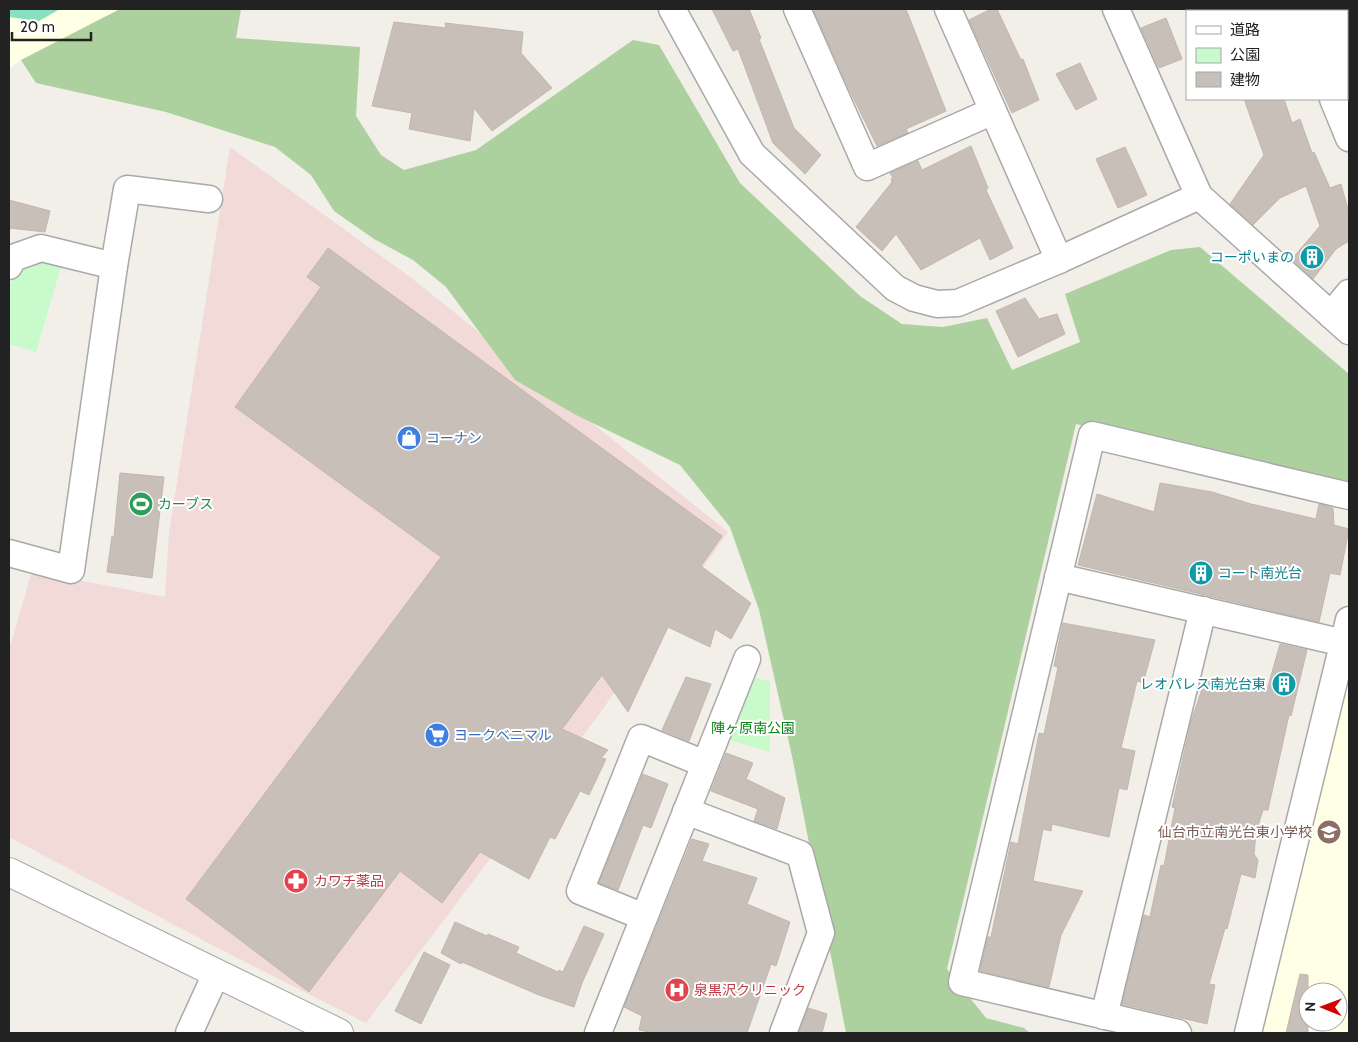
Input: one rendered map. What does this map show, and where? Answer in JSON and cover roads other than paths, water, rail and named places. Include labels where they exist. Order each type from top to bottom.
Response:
[{"type":"street","points":[[672,9],[752,154],[895,288],[914,298],[936,304],[958,303],[1060,260],[1199,196]]},
{"type":"street","points":[[797,9],[867,167],[993,111]]},
{"type":"street","points":[[948,9],[1060,260]]},
{"type":"street","points":[[1125,12],[1199,196],[1340,323],[1349,293]]},
{"type":"street","points":[[1333,100],[1349,138]]},
{"type":"street","points":[[9,553],[71,570],[114,266],[127,189],[209,199]]},
{"type":"street","points":[[9,266],[12,258],[41,248],[114,266]]},
{"type":"street","points":[[1178,1033],[1139,1029],[1104,1016],[962,982],[1092,435],[1349,496]]},
{"type":"street","points":[[1058,577],[1203,610],[1346,632],[1248,1033]]},
{"type":"street","points":[[1104,1016],[1203,610]]},
{"type":"street","points":[[598,1033],[747,659]]},
{"type":"street","points":[[644,917],[580,891],[642,738],[705,764]]},
{"type":"street","points":[[686,811],[800,854],[821,933],[783,1033]]},
{"type":"street","points":[[9,872],[339,1033]]},
{"type":"street","points":[[189,1033],[216,974]]},
{"type":"place","name":"コーポいまの","points":[[1312,257]]},
{"type":"place","name":"コーナン","points":[[409,438]]},
{"type":"place","name":"カーブス","points":[[141,504]]},
{"type":"place","name":"コート南光台","points":[[1201,573]]},
{"type":"place","name":"レオパレス南光台東","points":[[1284,684]]},
{"type":"place","name":"ヨークベニマル","points":[[437,735]]},
{"type":"place","name":"仙台市立南光台東小学校","points":[[1329,832]]},
{"type":"place","name":"カワチ薬品","points":[[296,881]]},
{"type":"place","name":"泉黒沢クリニック","points":[[677,990]]},
{"type":"park label","name":"陣ヶ原南公園","points":[[753,728]]}]
